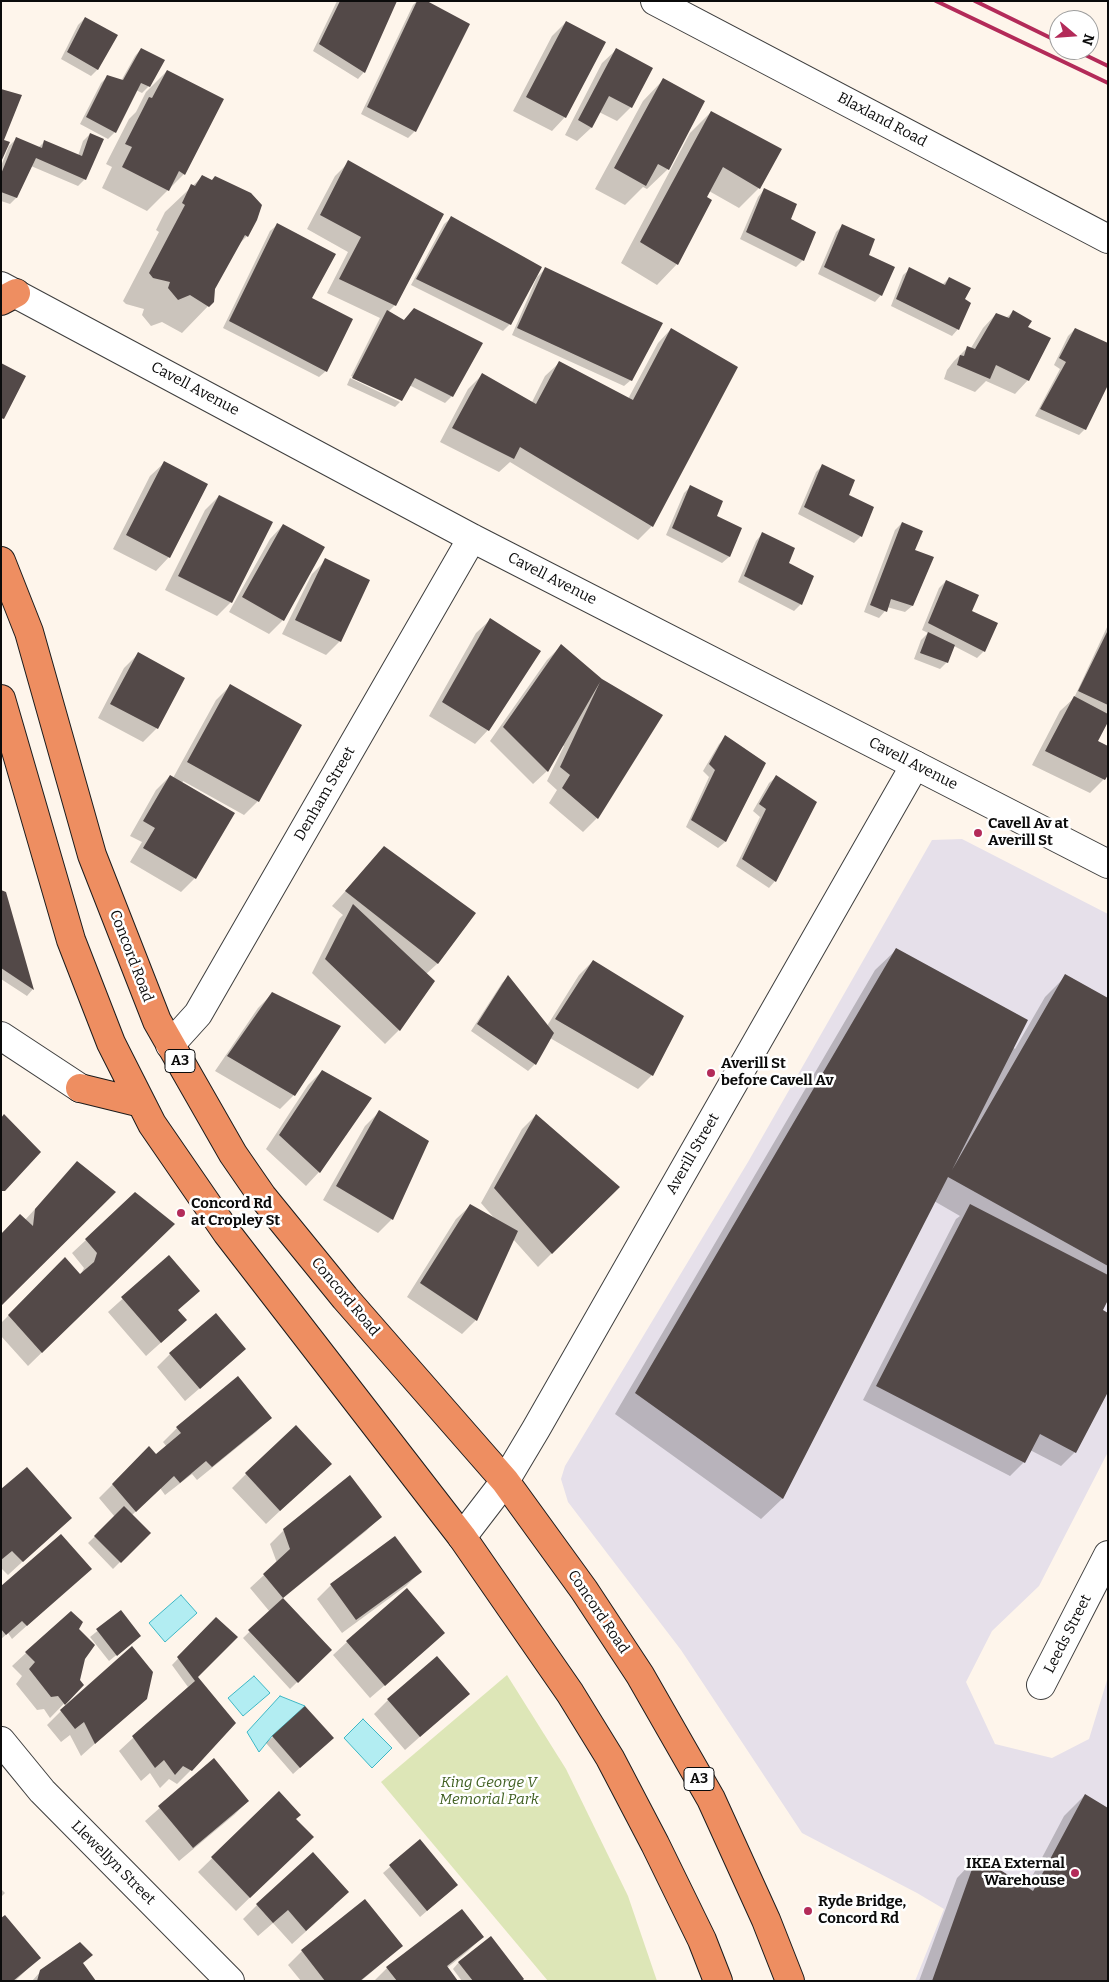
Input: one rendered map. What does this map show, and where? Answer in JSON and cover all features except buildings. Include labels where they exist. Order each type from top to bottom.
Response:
[{"type":"highway","name":"Concord Road","points":[[1,561],[29,632],[92,855],[157,1021],[170,1045],[233,1154],[262,1196],[346,1298],[505,1481],[584,1590],[635,1667],[711,1799],[766,1920],[790,1981]]},
{"type":"highway","points":[[1,700],[71,940],[111,1043],[152,1124],[227,1233],[462,1537],[570,1693],[610,1758],[655,1844],[693,1923],[718,1981]]},
{"type":"highway","points":[[80,1088],[141,1103]]},
{"type":"street","name":"Blaxland Road","points":[[656,1],[1108,238]]},
{"type":"street","name":"Cavell Avenue","points":[[6,294],[472,538],[1108,864]]},
{"type":"street","name":"Denham Street","points":[[170,1045],[198,1014],[472,538]]},
{"type":"street","name":"Averill Street","points":[[462,1537],[505,1481],[915,765]]},
{"type":"street","points":[[1,1036],[80,1088]]},
{"type":"street","name":"Leeds Street","points":[[1041,1685],[1108,1555]]},
{"type":"street","name":"Llewellyn Street","points":[[1,1741],[42,1791],[230,1981]]},
{"type":"shaded area","points":[[962,839],[1108,914],[1108,1452],[1039,1586],[992,1631],[966,1682],[995,1744],[1052,1758],[1089,1739],[1108,1677],[1108,1981],[915,1981],[944,1909],[802,1833],[681,1650],[568,1502],[561,1479],[565,1466],[748,1162],[932,840]]},
{"type":"green space","name":"King George V Memorial Park","points":[[507,1675],[566,1769],[628,1896],[657,1981],[548,1981],[381,1782]]},
{"type":"water","points":[[181,1595],[197,1613],[165,1642],[149,1623]]},
{"type":"water","points":[[254,1676],[270,1693],[243,1716],[228,1698]]},
{"type":"water","points":[[280,1696],[305,1706],[272,1736],[259,1752],[247,1732]]},
{"type":"water","points":[[363,1719],[392,1748],[372,1768],[344,1738]]},
{"type":"railway","points":[[936,1],[1108,83]]},
{"type":"railway","points":[[975,1],[1049,37]]},
{"type":"railway","points":[[1096,60],[1108,66]]},
{"type":"place","name":"Cavell Av at Averill St","points":[[978,833]]},
{"type":"place","name":"Averill St before Cavell Av","points":[[711,1073]]},
{"type":"place","name":"Concord Rd at Cropley St","points":[[181,1213]]},
{"type":"place","name":"IKEA External Warehouse","points":[[1075,1873]]},
{"type":"place","name":"Ryde Bridge, Concord Rd","points":[[808,1911]]}]
